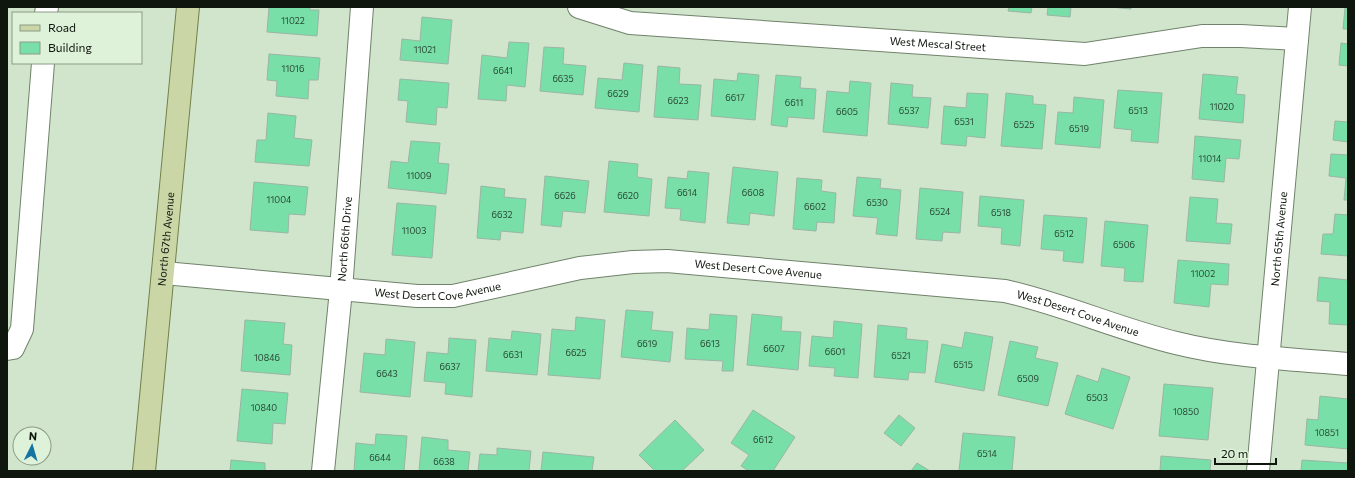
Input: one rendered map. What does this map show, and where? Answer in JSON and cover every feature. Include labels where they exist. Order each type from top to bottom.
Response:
[{"type":"main road","name":"North 67th Avenue","points":[[144,471],[164,273],[188,7]]},
{"type":"street","name":"North 66th Drive","points":[[323,471],[341,290],[362,7]]},
{"type":"street","name":"West Mescal Street","points":[[579,7],[630,23],[1085,54],[1202,36],[1297,39]]},
{"type":"street","name":"North 65th Avenue","points":[[1258,471],[1300,7]]},
{"type":"street","points":[[7,349],[13,348],[22,329],[43,64]]},
{"type":"street","name":"West Desert Cove Avenue","points":[[164,273],[341,290],[418,296],[453,296],[580,268],[633,262],[667,262],[1005,291],[1033,297],[1177,344],[1237,354],[1348,364]]},
{"type":"building","points":[[269,7],[310,7],[310,10],[319,10],[317,36],[267,32]]},
{"type":"building","points":[[1009,7],[1032,7],[1031,13],[1008,11]]},
{"type":"building","points":[[1048,7],[1071,7],[1070,17],[1047,15]]},
{"type":"building","points":[[1110,7],[1131,7],[1131,9]]},
{"type":"building","points":[[1345,8],[1348,8],[1348,29],[1343,29]]},
{"type":"building","points":[[422,17],[452,20],[448,64],[400,60],[402,39],[420,41]]},
{"type":"building","points":[[509,42],[529,43],[525,87],[507,85],[506,101],[478,99],[482,55],[507,58]]},
{"type":"building","points":[[1341,43],[1348,44],[1348,66],[1339,65]]},
{"type":"building","points":[[544,47],[564,48],[563,64],[586,66],[583,95],[540,91]]},
{"type":"building","points":[[269,54],[320,58],[318,80],[309,80],[308,99],[276,96],[277,81],[267,80]]},
{"type":"building","points":[[624,63],[643,65],[639,112],[595,108],[598,78],[622,80]]},
{"type":"building","points":[[658,66],[680,68],[679,84],[701,85],[698,120],[654,117]]},
{"type":"building","points":[[738,73],[759,75],[755,120],[711,116],[714,79],[737,81]]},
{"type":"building","points":[[1203,74],[1238,77],[1236,94],[1245,95],[1243,123],[1199,119]]},
{"type":"building","points":[[776,75],[801,77],[800,88],[816,89],[814,119],[788,117],[787,127],[771,125]]},
{"type":"building","points":[[400,79],[449,83],[447,108],[437,107],[436,125],[406,122],[408,101],[398,100]]},
{"type":"building","points":[[850,81],[871,83],[867,136],[823,132],[827,91],[849,93]]},
{"type":"building","points":[[891,83],[913,85],[912,97],[931,98],[928,128],[888,124]]},
{"type":"building","points":[[1118,90],[1162,93],[1158,143],[1131,141],[1132,130],[1114,128]]},
{"type":"building","points":[[967,93],[988,94],[985,138],[967,136],[966,146],[941,144],[944,106],[966,108]]},
{"type":"building","points":[[1006,93],[1033,96],[1033,104],[1046,105],[1042,149],[1001,146]]},
{"type":"building","points":[[1074,97],[1104,100],[1100,148],[1055,144],[1058,112],[1073,113]]},
{"type":"building","points":[[268,113],[296,116],[294,138],[312,140],[309,166],[255,162],[257,140],[266,140]]},
{"type":"building","points":[[1335,121],[1348,122],[1348,142],[1333,140]]},
{"type":"building","points":[[1195,136],[1241,140],[1239,159],[1226,158],[1224,182],[1192,179]]},
{"type":"building","points":[[411,141],[440,143],[438,163],[449,164],[446,194],[388,188],[391,161],[408,163]]},
{"type":"building","points":[[1331,154],[1348,155],[1348,200],[1344,200],[1346,178],[1329,176]]},
{"type":"building","points":[[609,161],[638,164],[637,177],[652,179],[649,216],[604,212]]},
{"type":"building","points":[[733,167],[778,172],[774,216],[750,213],[749,225],[727,223]]},
{"type":"building","points":[[688,171],[709,173],[705,223],[680,220],[681,209],[665,208],[668,177],[687,179]]},
{"type":"building","points":[[545,176],[589,181],[585,213],[563,211],[561,227],[541,225]]},
{"type":"building","points":[[857,177],[881,179],[880,188],[901,190],[897,236],[876,234],[878,218],[853,216]]},
{"type":"building","points":[[797,178],[822,180],[821,191],[836,193],[834,223],[817,222],[816,231],[793,229]]},
{"type":"building","points":[[254,182],[308,187],[305,215],[289,214],[288,233],[250,230]]},
{"type":"building","points":[[481,186],[505,189],[504,197],[526,199],[523,233],[501,231],[500,240],[477,238]]},
{"type":"building","points":[[920,188],[963,192],[960,233],[943,232],[942,241],[916,239]]},
{"type":"building","points":[[980,196],[1024,200],[1020,246],[1001,244],[1002,228],[978,226]]},
{"type":"building","points":[[1190,197],[1218,199],[1216,223],[1232,224],[1230,244],[1186,241]]},
{"type":"building","points":[[397,203],[436,206],[432,258],[392,255]]},
{"type":"building","points":[[1335,214],[1348,215],[1348,256],[1321,254],[1323,234],[1333,234]]},
{"type":"building","points":[[1044,215],[1087,218],[1083,263],[1063,261],[1064,251],[1041,249]]},
{"type":"building","points":[[1105,221],[1148,225],[1143,282],[1124,281],[1125,268],[1101,266]]},
{"type":"building","points":[[1178,260],[1229,264],[1228,285],[1211,284],[1209,307],[1174,303]]},
{"type":"building","points":[[1319,277],[1348,280],[1348,325],[1329,324],[1330,302],[1317,301]]},
{"type":"building","points":[[626,310],[653,312],[651,330],[673,332],[670,362],[621,357]]},
{"type":"building","points":[[710,314],[737,316],[733,371],[722,371],[723,361],[685,359],[687,328],[709,330]]},
{"type":"building","points":[[752,314],[782,317],[781,331],[801,332],[798,370],[747,365]]},
{"type":"building","points":[[576,317],[605,320],[600,379],[548,375],[552,329],[575,331]]},
{"type":"building","points":[[245,320],[285,323],[283,344],[292,345],[290,375],[241,371]]},
{"type":"building","points":[[834,321],[862,324],[858,378],[834,376],[835,368],[809,366],[812,336],[833,338]]},
{"type":"building","points":[[878,325],[907,328],[906,339],[928,341],[925,373],[909,372],[908,380],[874,377]]},
{"type":"building","points":[[512,331],[541,334],[537,375],[486,371],[489,338],[511,340]]},
{"type":"building","points":[[965,332],[993,337],[984,391],[935,382],[942,344],[962,348]]},
{"type":"building","points":[[449,338],[476,340],[472,397],[445,394],[446,383],[424,381],[427,352],[448,354]]},
{"type":"building","points":[[386,339],[415,342],[410,397],[360,392],[364,353],[385,355]]},
{"type":"building","points":[[1010,341],[1038,347],[1035,358],[1058,363],[1048,406],[998,395]]},
{"type":"building","points":[[1102,368],[1130,377],[1113,429],[1065,414],[1077,375],[1098,382]]},
{"type":"building","points":[[1164,384],[1213,388],[1208,440],[1159,436]]},
{"type":"building","points":[[242,389],[288,393],[285,424],[273,423],[272,444],[237,441]]},
{"type":"building","points":[[1320,396],[1348,399],[1348,449],[1305,445],[1307,419],[1318,420]]},
{"type":"building","points":[[753,410],[795,437],[773,471],[749,471],[741,466],[749,455],[731,443]]},
{"type":"building","points":[[899,415],[915,428],[901,446],[884,433]]},
{"type":"building","points":[[675,420],[704,450],[682,471],[655,471],[639,455]]},
{"type":"building","points":[[963,433],[1015,437],[1012,471],[959,471]]},
{"type":"building","points":[[376,434],[407,436],[404,471],[354,471],[356,443],[375,445]]},
{"type":"building","points":[[422,437],[448,440],[448,450],[470,452],[468,471],[419,471]]},
{"type":"building","points":[[497,448],[531,451],[529,471],[478,471],[480,454],[497,455]]},
{"type":"building","points":[[543,452],[594,457],[592,471],[541,471]]},
{"type":"building","points":[[1161,456],[1211,460],[1210,471],[1160,471]]},
{"type":"building","points":[[231,460],[265,463],[265,471],[230,471]]},
{"type":"building","points":[[1302,460],[1348,463],[1348,471],[1301,471]]},
{"type":"building","points":[[917,463],[930,471],[911,471]]}]
